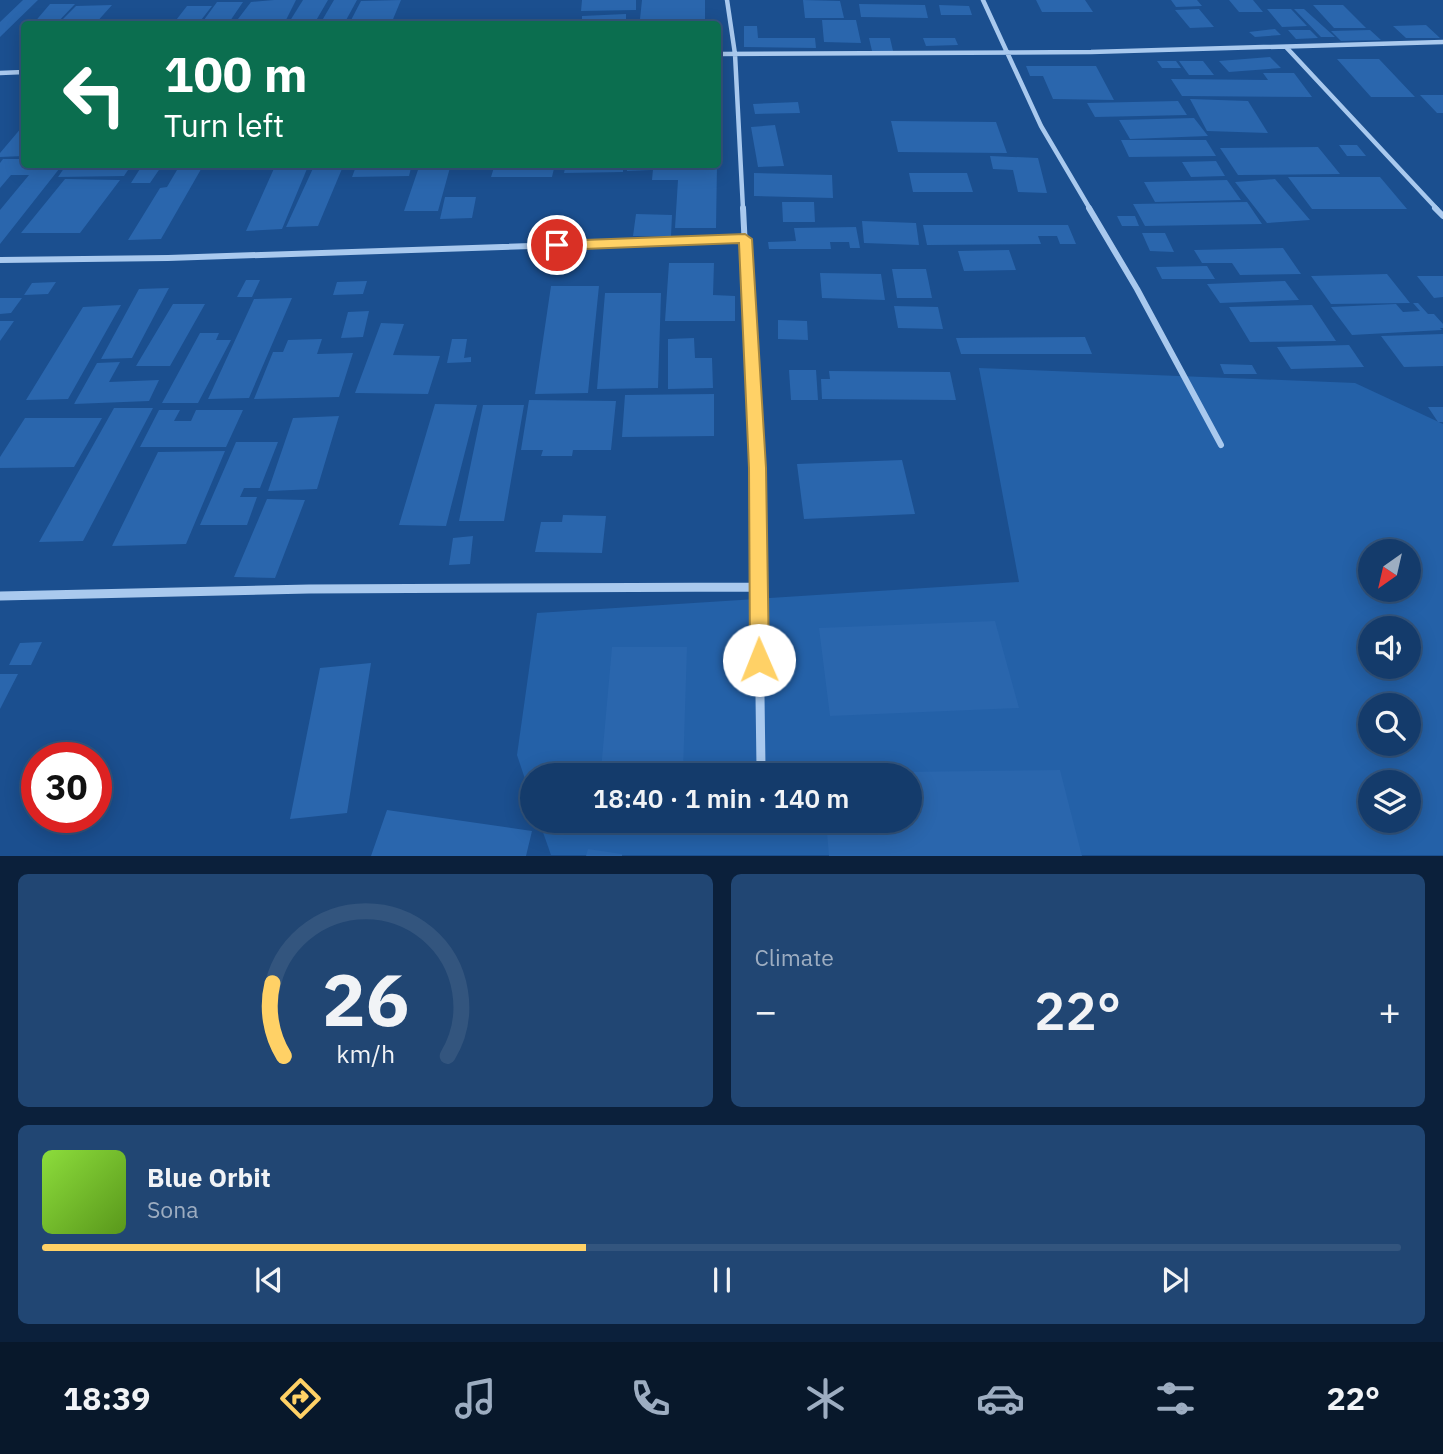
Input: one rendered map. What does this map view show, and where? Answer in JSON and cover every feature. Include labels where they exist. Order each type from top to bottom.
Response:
[{"type":"street","points":[[727,0],[735,54],[757,468],[761,763]]},
{"type":"street","points":[[983,0],[1041,125],[1137,289],[1221,445]]},
{"type":"street","points":[[721,54],[1005,52],[1443,42]]},
{"type":"street","points":[[1286,47],[1443,216]]},
{"type":"street","points":[[0,73],[21,72]]},
{"type":"street","points":[[0,260],[168,258],[745,239]]},
{"type":"street","points":[[0,596],[323,589],[757,587]]},
{"type":"shaded area","points":[[979,368],[1355,383],[1443,424],[1443,855],[551,855],[543,833],[922,833],[922,763],[520,764],[517,755],[537,613],[1019,582]]},
{"type":"building","points":[[23,0],[38,0],[0,37],[0,22]]},
{"type":"building","points":[[296,0],[285,21],[238,19],[251,2]]},
{"type":"building","points":[[303,0],[328,0],[316,21],[290,21]]},
{"type":"building","points":[[334,0],[357,0],[346,21],[322,21]]},
{"type":"building","points":[[401,0],[392,21],[351,21],[361,1]]},
{"type":"building","points":[[582,0],[636,0],[636,10],[581,11]]},
{"type":"building","points":[[642,0],[705,0],[705,19],[640,19]]},
{"type":"building","points":[[803,0],[840,1],[844,18],[805,18]]},
{"type":"building","points":[[1036,0],[1085,0],[1093,12],[1042,12]]},
{"type":"building","points":[[1171,0],[1197,0],[1202,6],[1176,7]]},
{"type":"building","points":[[1229,0],[1253,0],[1263,12],[1239,12]]},
{"type":"building","points":[[217,2],[243,2],[230,21],[203,21]]},
{"type":"building","points":[[50,4],[75,4],[59,21],[36,21]]},
{"type":"building","points":[[859,4],[925,5],[928,18],[861,17]]},
{"type":"building","points":[[112,5],[98,21],[61,21],[76,6]]},
{"type":"building","points":[[939,5],[969,6],[972,15],[941,15]]},
{"type":"building","points":[[1313,5],[1343,5],[1366,28],[1334,28]]},
{"type":"building","points":[[187,6],[212,6],[200,21],[175,21]]},
{"type":"building","points":[[1199,9],[1214,27],[1190,28],[1175,10]]},
{"type":"building","points":[[1267,9],[1291,9],[1307,26],[1282,27]]},
{"type":"building","points":[[1294,9],[1304,9],[1335,37],[1321,37]]},
{"type":"building","points":[[626,14],[626,21],[582,21],[582,16]]},
{"type":"building","points":[[822,20],[856,20],[861,43],[824,42]]},
{"type":"building","points":[[1426,25],[1440,38],[1406,38],[1393,26]]},
{"type":"building","points":[[744,26],[757,26],[758,38],[815,38],[816,48],[744,47]]},
{"type":"building","points":[[1275,29],[1281,35],[1255,37],[1249,32]]},
{"type":"building","points":[[1288,30],[1310,30],[1318,38],[1296,39]]},
{"type":"building","points":[[1370,30],[1381,40],[1341,41],[1331,31]]},
{"type":"building","points":[[869,38],[890,38],[893,51],[872,51]]},
{"type":"building","points":[[923,38],[955,38],[958,45],[926,46]]},
{"type":"building","points":[[1270,57],[1281,68],[1229,72],[1219,61]]},
{"type":"building","points":[[1337,59],[1379,59],[1415,97],[1371,97]]},
{"type":"building","points":[[1157,61],[1176,61],[1181,68],[1162,68]]},
{"type":"building","points":[[1179,61],[1203,61],[1214,75],[1189,75]]},
{"type":"building","points":[[1026,66],[1096,66],[1114,100],[1053,99],[1043,76],[1030,76]]},
{"type":"building","points":[[1263,73],[1294,73],[1312,97],[1182,96],[1171,79],[1268,80]]},
{"type":"building","points":[[1420,95],[1443,95],[1443,113],[1437,113]]},
{"type":"building","points":[[1190,99],[1248,101],[1268,133],[1207,131]]},
{"type":"building","points":[[1178,101],[1187,115],[1095,117],[1087,103]]},
{"type":"building","points":[[798,102],[800,113],[755,114],[753,104]]},
{"type":"building","points":[[1194,118],[1208,136],[1130,139],[1119,120]]},
{"type":"building","points":[[891,121],[996,122],[1007,153],[898,152]]},
{"type":"building","points":[[775,125],[784,166],[758,167],[751,127]]},
{"type":"building","points":[[21,128],[21,156],[0,157],[0,153]]},
{"type":"building","points":[[1121,140],[1206,140],[1216,156],[1129,157]]},
{"type":"building","points":[[1339,145],[1357,145],[1366,156],[1347,156]]},
{"type":"building","points":[[1318,147],[1340,174],[1238,175],[1220,148]]},
{"type":"building","points":[[990,156],[1038,158],[1047,193],[1018,192],[1013,170],[993,169]]},
{"type":"building","points":[[3,159],[21,159],[21,168],[60,168],[0,244],[0,210],[29,175],[11,175],[0,188],[0,163]]},
{"type":"building","points":[[1216,161],[1225,176],[1191,177],[1182,162]]},
{"type":"building","points":[[64,168],[129,168],[124,176],[58,177]]},
{"type":"building","points":[[140,168],[160,168],[150,183],[131,183]]},
{"type":"building","points":[[202,168],[161,239],[128,240],[160,188],[167,187],[177,170],[167,170]]},
{"type":"building","points":[[274,168],[307,168],[282,229],[246,231]]},
{"type":"building","points":[[313,168],[342,168],[318,226],[286,227]]},
{"type":"building","points":[[355,168],[411,168],[409,176],[352,177]]},
{"type":"building","points":[[419,168],[450,168],[438,211],[404,211]]},
{"type":"building","points":[[494,168],[554,168],[552,177],[491,177]]},
{"type":"building","points":[[565,168],[623,168],[623,172],[564,173]]},
{"type":"building","points":[[627,168],[651,168],[651,170],[627,171]]},
{"type":"building","points":[[717,168],[716,228],[675,228],[678,180],[652,180],[653,169]]},
{"type":"building","points":[[754,173],[832,175],[833,198],[754,196]]},
{"type":"building","points":[[909,173],[967,173],[973,192],[913,192]]},
{"type":"building","points":[[1288,177],[1380,177],[1407,209],[1312,209]]},
{"type":"building","points":[[65,179],[120,180],[80,233],[21,233]]},
{"type":"building","points":[[1275,179],[1310,220],[1267,223],[1235,182]]},
{"type":"building","points":[[1227,180],[1241,200],[1155,202],[1144,182]]},
{"type":"building","points":[[445,197],[476,197],[472,218],[440,219]]},
{"type":"building","points":[[782,202],[814,202],[815,222],[783,222]]},
{"type":"building","points":[[1247,202],[1262,224],[1145,226],[1133,204]]},
{"type":"building","points":[[636,214],[672,215],[671,236],[633,236]]},
{"type":"building","points":[[1117,216],[1135,216],[1139,226],[1122,226]]},
{"type":"building","points":[[862,221],[916,223],[919,245],[864,243]]},
{"type":"building","points":[[923,225],[1068,225],[1076,244],[1060,244],[1057,236],[1038,236],[1041,244],[927,245]]},
{"type":"building","points":[[856,227],[860,248],[850,248],[849,242],[830,242],[831,249],[769,249],[768,242],[796,241],[794,228]]},
{"type":"building","points":[[1142,233],[1165,233],[1174,252],[1150,251]]},
{"type":"building","points":[[1283,248],[1301,274],[1240,275],[1232,263],[1202,263],[1194,250]]},
{"type":"building","points":[[1009,250],[1016,270],[964,271],[958,251]]},
{"type":"building","points":[[669,263],[714,263],[713,295],[735,296],[735,321],[665,321]]},
{"type":"building","points":[[1207,266],[1215,279],[1162,279],[1156,267]]},
{"type":"building","points":[[892,269],[926,269],[932,298],[897,298]]},
{"type":"building","points":[[820,273],[881,274],[885,300],[822,298]]},
{"type":"building","points":[[1387,274],[1410,303],[1331,304],[1311,276]]},
{"type":"building","points":[[1417,276],[1443,276],[1443,297],[1434,298]]},
{"type":"building","points":[[246,280],[260,280],[252,297],[237,297]]},
{"type":"building","points":[[367,281],[363,294],[333,295],[337,282]]},
{"type":"building","points":[[1285,281],[1299,300],[1220,303],[1207,284]]},
{"type":"building","points":[[56,282],[48,294],[24,295],[32,283]]},
{"type":"building","points":[[551,286],[599,286],[588,393],[535,394]]},
{"type":"building","points":[[169,288],[132,358],[101,359],[139,289]]},
{"type":"building","points":[[605,293],[661,293],[658,388],[597,389]]},
{"type":"building","points":[[0,298],[22,298],[11,313],[0,314]]},
{"type":"building","points":[[292,298],[249,398],[208,399],[254,299]]},
{"type":"building","points":[[1413,303],[1418,303],[1428,314],[1434,314],[1443,324],[1443,328],[1440,328],[1442,330],[1352,335],[1331,307],[1396,304],[1403,312],[1420,311]]},
{"type":"building","points":[[173,304],[205,304],[170,366],[136,366]]},
{"type":"building","points":[[121,305],[68,399],[26,400],[83,307]]},
{"type":"building","points":[[1312,305],[1336,341],[1250,342],[1229,307]]},
{"type":"building","points":[[894,306],[938,307],[943,329],[898,328]]},
{"type":"building","points":[[369,311],[363,337],[341,338],[348,312]]},
{"type":"building","points":[[778,320],[807,321],[808,340],[778,339]]},
{"type":"building","points":[[0,321],[14,321],[0,341]]},
{"type":"building","points":[[381,323],[404,324],[393,355],[440,356],[428,394],[355,393]]},
{"type":"building","points":[[200,333],[219,333],[216,340],[231,340],[198,403],[162,403]]},
{"type":"building","points":[[1443,334],[1443,366],[1404,367],[1381,336]]},
{"type":"building","points":[[1085,337],[1092,354],[961,354],[956,338]]},
{"type":"building","points":[[694,338],[695,358],[712,358],[713,388],[668,389],[668,339]]},
{"type":"building","points":[[322,339],[317,354],[353,353],[339,397],[254,399],[273,352],[283,352],[288,340]]},
{"type":"building","points":[[452,339],[467,339],[464,358],[471,357],[471,362],[447,363]]},
{"type":"building","points":[[1349,345],[1364,367],[1291,369],[1277,347]]},
{"type":"building","points":[[120,362],[109,382],[159,380],[149,401],[74,404],[97,363]]},
{"type":"building","points":[[1220,364],[1252,365],[1257,374],[1224,374]]},
{"type":"building","points":[[789,370],[816,370],[818,400],[791,400]]},
{"type":"building","points":[[829,371],[950,372],[956,400],[822,399],[821,379],[830,379]]},
{"type":"building","points":[[714,394],[714,436],[622,437],[625,395]]},
{"type":"building","points":[[529,400],[616,401],[611,450],[573,450],[572,456],[541,456],[543,450],[521,450]]},
{"type":"building","points":[[435,404],[477,405],[446,526],[399,525]]},
{"type":"building","points":[[483,405],[524,405],[504,521],[459,521]]},
{"type":"building","points":[[1428,407],[1443,407],[1443,422],[1438,422]]},
{"type":"building","points":[[114,408],[153,408],[83,541],[39,542]]},
{"type":"building","points":[[159,410],[180,410],[174,421],[191,421],[196,410],[243,410],[226,447],[140,447]]},
{"type":"building","points":[[339,416],[317,489],[268,491],[293,418]]},
{"type":"building","points":[[25,418],[102,418],[74,467],[0,468],[0,457]]},
{"type":"building","points":[[236,442],[278,442],[260,488],[244,488],[240,497],[257,497],[247,525],[200,525]]},
{"type":"building","points":[[225,451],[186,544],[112,546],[158,452]]},
{"type":"building","points":[[902,460],[915,514],[804,519],[797,464]]},
{"type":"building","points":[[267,499],[305,500],[275,578],[234,577]]},
{"type":"building","points":[[563,515],[606,516],[602,553],[535,552],[541,522],[562,522]]},
{"type":"building","points":[[473,536],[470,564],[449,565],[453,538]]},
{"type":"building","points":[[995,621],[1019,708],[830,716],[819,628]]},
{"type":"building","points":[[42,642],[31,665],[9,665],[20,643]]},
{"type":"building","points":[[612,647],[687,647],[683,763],[602,763]]},
{"type":"building","points":[[371,663],[347,813],[290,819],[320,668]]},
{"type":"building","points":[[0,674],[18,674],[0,709]]},
{"type":"building","points":[[1060,770],[1082,856],[829,856],[827,833],[922,833],[922,772]]},
{"type":"building","points":[[387,810],[532,833],[526,856],[371,856]]},
{"type":"building","points":[[588,849],[622,854],[622,856],[586,856]]},
{"type":"route","points":[[557,245],[745,239],[748,338],[757,468],[759,660]]}]
